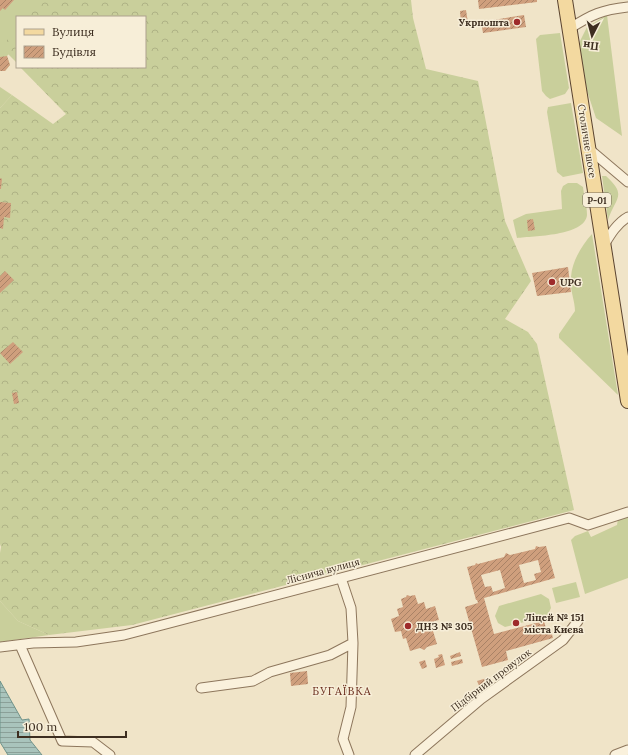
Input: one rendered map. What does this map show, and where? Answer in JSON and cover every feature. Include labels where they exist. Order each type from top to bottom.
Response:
[{"type":"main road","name":"Столичне шосе","points":[[565,0],[628,401]]},
{"type":"street","points":[[569,28],[597,13],[628,7]]},
{"type":"street","points":[[589,149],[628,182]]},
{"type":"street","points":[[604,245],[613,231],[624,219],[628,217]]},
{"type":"street","name":"Ліснича вулиця","points":[[0,647],[33,643],[76,642],[124,635],[569,518],[588,525],[628,512]]},
{"type":"street","points":[[341,578],[350,608],[353,643],[351,707],[343,739],[349,755]]},
{"type":"street","name":"Підбірний провулок","points":[[415,755],[481,699],[562,640],[578,621]]},
{"type":"street","points":[[201,688],[254,681],[270,672],[330,655],[353,643]]},
{"type":"street","points":[[20,645],[62,741],[93,742],[110,755]]},
{"type":"street","points":[[616,755],[628,750]]},
{"type":"green space","points":[[0,0],[66,0],[49,16],[16,16],[16,46],[7,56],[10,65],[5,71],[0,71]]},
{"type":"green space","points":[[39,0],[411,0],[413,18],[426,69],[478,81],[505,221],[531,281],[505,319],[528,332],[537,344],[574,510],[132,625],[49,635],[18,621],[0,601],[0,108],[12,95],[53,124],[66,114],[21,68],[146,68],[146,16],[29,16]]},
{"type":"green space","points":[[607,15],[622,136],[596,118],[587,91],[579,43],[587,27]]},
{"type":"green space","points":[[16,32],[16,62],[0,46]]},
{"type":"green space","points":[[560,33],[569,88],[565,94],[550,99],[542,91],[536,39],[540,35]]},
{"type":"green space","points":[[0,87],[12,95],[0,108]]},
{"type":"green space","points":[[571,103],[583,173],[563,177],[557,172],[547,112],[548,107]]},
{"type":"green space","points":[[602,176],[606,176],[613,183],[617,188],[618,193],[618,197],[608,220]]},
{"type":"green space","points":[[568,183],[577,183],[583,187],[587,208],[587,215],[584,222],[568,231],[557,234],[517,238],[513,220],[526,214],[562,209],[561,191],[563,186]]},
{"type":"green space","points":[[592,234],[618,395],[559,338],[559,334],[575,311],[571,290],[573,265],[581,248]]},
{"type":"green space","points":[[628,516],[628,578],[585,594],[571,540],[575,536],[588,531],[591,537],[617,525],[618,519]]},
{"type":"green space","points":[[576,582],[580,597],[556,603],[552,588]]},
{"type":"green space","points":[[541,594],[549,599],[551,608],[547,616],[505,627],[498,623],[495,616],[499,606]]},
{"type":"green space","points":[[0,601],[18,621],[49,635],[0,642]]},
{"type":"water","points":[[0,681],[22,720],[29,719],[30,740],[42,755],[8,755],[0,742]]},
{"type":"building","points":[[0,0],[14,0],[5,10],[3,8],[0,11]]},
{"type":"building","points":[[478,0],[537,0],[537,2],[479,9]]},
{"type":"building","points":[[466,10],[468,23],[461,24],[460,11]]},
{"type":"building","points":[[524,15],[526,27],[483,33],[481,22]]},
{"type":"building","points":[[7,56],[10,65],[5,71],[0,71],[0,57]]},
{"type":"building","points":[[0,178],[2,179],[1,189],[0,189]]},
{"type":"building","points":[[0,202],[11,203],[10,218],[4,217],[3,229],[0,228]]},
{"type":"building","points":[[533,219],[535,230],[528,231],[527,220]]},
{"type":"building","name":"UPG","points":[[568,267],[571,292],[537,296],[532,273]]},
{"type":"building","points":[[5,271],[14,280],[0,293],[0,276]]},
{"type":"building","points":[[13,342],[23,352],[10,364],[0,353]]},
{"type":"building","points":[[17,392],[19,403],[14,404],[12,393]]},
{"type":"building","points":[[536,546],[546,546],[555,578],[484,598],[494,634],[544,621],[547,632],[551,631],[553,638],[506,651],[508,660],[482,667],[465,607],[478,603],[467,567],[475,565],[476,563],[478,564],[504,557],[506,553],[510,555],[535,549]],"holes":[[[538,560],[541,572],[534,574],[536,580],[524,583],[519,565]],[[500,570],[505,588],[493,592],[491,586],[485,587],[481,575]]]},
{"type":"building","points":[[407,595],[415,595],[418,604],[424,602],[426,609],[435,606],[439,620],[434,621],[436,630],[433,631],[437,644],[427,647],[424,650],[420,648],[410,651],[406,638],[403,639],[401,631],[395,632],[391,619],[399,616],[397,609],[403,607],[401,599]]},
{"type":"building","points":[[460,652],[461,656],[451,659],[450,656]]},
{"type":"building","points":[[442,654],[445,665],[436,668],[434,659],[439,657],[438,655]]},
{"type":"building","points":[[462,659],[463,663],[452,666],[451,662]]},
{"type":"building","points":[[425,660],[427,667],[422,669],[419,662]]},
{"type":"building","points":[[307,671],[308,684],[291,686],[290,673]]},
{"type":"building","points":[[487,678],[489,684],[480,688],[477,681]]},
{"type":"place","name":"Укрпошта","points":[[517,22]]},
{"type":"place","name":"UPG","points":[[552,282]]},
{"type":"place","name":"Ліцей № 151 міста Києва","points":[[516,623]]},
{"type":"place","name":"ДНЗ № 305","points":[[408,626]]},
{"type":"district","name":"БУГАЇВКА","points":[[342,691]]}]
